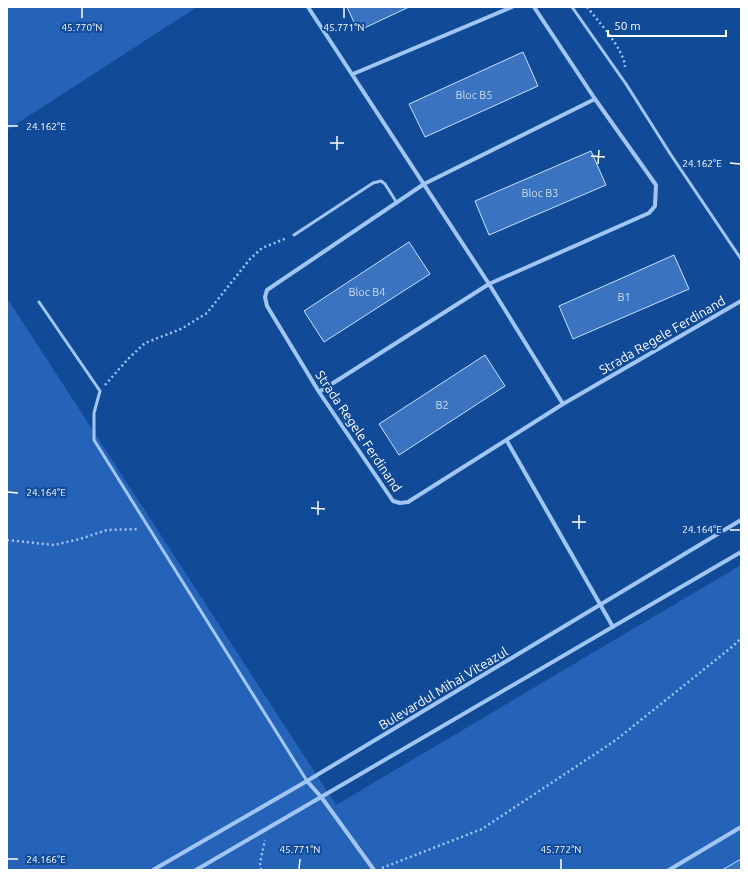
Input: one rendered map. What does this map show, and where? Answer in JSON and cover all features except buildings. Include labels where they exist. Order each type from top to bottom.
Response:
[{"type":"street","points":[[308,7],[489,284],[564,404]]},
{"type":"street","points":[[353,74],[512,7]]},
{"type":"street","points":[[319,392],[489,284],[649,213],[655,206],[656,184],[534,7]]},
{"type":"street","name":"Strada Regele Ferdinand","points":[[596,99],[424,184],[267,290],[265,297],[267,306],[319,392],[393,501],[400,503],[408,502],[564,404],[741,301]]},
{"type":"street","points":[[507,441],[613,628]]},
{"type":"street","name":"Bulevardul Mihai Viteazul","points":[[153,870],[307,781],[741,520]]},
{"type":"street","points":[[196,870],[322,798],[741,552]]},
{"type":"street","points":[[307,781],[322,798],[374,870]]},
{"type":"street","points":[[669,870],[741,827]]},
{"type":"lane","points":[[572,7],[626,84],[671,155],[741,259]]},
{"type":"lane","points":[[294,235],[373,183],[381,182],[386,184],[397,203]]},
{"type":"lane","points":[[39,302],[100,391],[94,413],[94,440],[307,781]]},
{"type":"path","points":[[587,7],[614,41],[625,61],[626,84]]},
{"type":"path","points":[[100,391],[128,359],[145,343],[181,329],[207,312],[250,258],[262,248],[294,235]]},
{"type":"path","points":[[7,540],[54,546],[107,530],[149,528]]},
{"type":"path","points":[[378,870],[482,829],[616,740],[741,638]]},
{"type":"path","points":[[261,870],[260,863],[268,828]]},
{"type":"shaded area","points":[[7,7],[197,7],[7,130]]},
{"type":"shaded area","points":[[7,298],[336,805],[741,565],[741,870],[7,870]]}]
